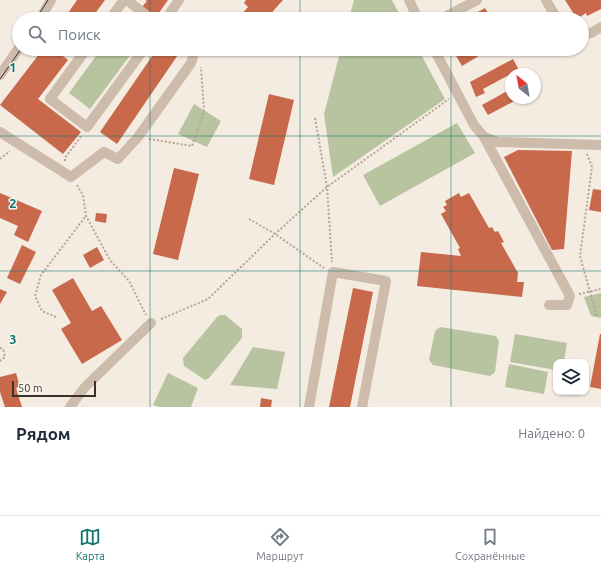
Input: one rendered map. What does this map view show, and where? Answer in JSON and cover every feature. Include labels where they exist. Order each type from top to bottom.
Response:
[{"type":"street","points":[[44,12],[51,0]]},
{"type":"street","points":[[116,12],[126,0],[142,12]]},
{"type":"street","points":[[171,12],[179,0]]},
{"type":"street","points":[[409,0],[415,12]]},
{"type":"street","points":[[455,12],[477,0]]},
{"type":"street","points":[[546,0],[553,12]]},
{"type":"street","points":[[589,33],[601,27]]},
{"type":"street","points":[[0,74],[13,56]]},
{"type":"street","points":[[81,56],[50,98],[87,127],[139,56]]},
{"type":"street","points":[[0,132],[68,176],[104,152],[118,160],[138,137],[191,63],[193,56]]},
{"type":"street","points":[[438,56],[474,125],[484,137],[570,296],[567,305],[549,305]]},
{"type":"street","points":[[484,137],[498,142],[601,145]]},
{"type":"street","points":[[309,407],[333,272],[386,281],[362,407]]},
{"type":"street","points":[[70,407],[85,387],[151,323]]},
{"type":"path","points":[[138,137],[192,146],[204,111],[200,63],[197,56]]},
{"type":"path","points":[[87,127],[64,158],[68,176],[83,195],[86,216],[110,260],[129,280],[151,323],[208,299],[327,187],[449,99]]},
{"type":"path","points":[[249,219],[276,234],[328,271],[333,272],[327,187],[315,118]]},
{"type":"path","points":[[586,149],[592,167],[580,256],[597,317]]},
{"type":"path","points":[[56,317],[42,311],[34,296],[41,275],[86,216]]},
{"type":"path","points":[[577,294],[601,289]]},
{"type":"path","points":[[0,348],[3,349],[5,357],[0,361]]},
{"type":"green space","points":[[354,0],[392,0],[398,12],[351,12]]},
{"type":"green space","points":[[96,56],[130,56],[90,109],[69,93]]},
{"type":"green space","points":[[339,56],[422,56],[445,99],[333,177],[324,114]]},
{"type":"green space","points":[[194,104],[221,121],[207,147],[178,134]]},
{"type":"green space","points":[[457,123],[475,153],[380,206],[363,175]]},
{"type":"green space","points":[[601,293],[601,318],[591,316],[584,297]]},
{"type":"green space","points":[[220,315],[225,315],[242,329],[242,338],[209,378],[205,380],[184,366],[183,358]]},
{"type":"green space","points":[[440,327],[496,336],[499,341],[495,372],[490,376],[433,365],[429,360],[435,331]]},
{"type":"green space","points":[[515,334],[567,343],[564,359],[553,359],[553,369],[510,362]]},
{"type":"green space","points":[[253,347],[285,352],[277,389],[230,385]]},
{"type":"green space","points":[[509,364],[548,372],[544,394],[505,387]]},
{"type":"green space","points":[[168,373],[198,388],[191,407],[159,407],[153,405]]},
{"type":"building","points":[[77,0],[105,0],[96,12],[69,12]]},
{"type":"building","points":[[145,0],[168,0],[160,12],[149,12],[142,7],[147,1]]},
{"type":"building","points":[[246,0],[283,0],[272,12],[243,12],[248,7],[244,3]]},
{"type":"building","points":[[565,0],[601,0],[601,9],[589,15],[589,12],[573,12]]},
{"type":"building","points":[[485,8],[488,12],[478,12]]},
{"type":"building","points":[[38,56],[63,56],[68,60],[38,99],[81,132],[63,154],[0,105]]},
{"type":"building","points":[[152,56],[177,56],[117,144],[100,132]]},
{"type":"building","points":[[456,56],[479,56],[462,66]]},
{"type":"building","points":[[513,59],[518,68],[505,68],[505,77],[483,89],[485,93],[476,97],[470,82]]},
{"type":"building","points":[[505,92],[505,104],[509,104],[488,115],[482,105]]},
{"type":"building","points":[[269,94],[294,100],[274,185],[249,179]]},
{"type":"building","points":[[518,150],[572,151],[564,249],[552,250],[504,157]]},
{"type":"building","points":[[174,168],[199,174],[178,260],[153,254]]},
{"type":"building","points":[[593,189],[601,190],[601,212],[589,210]]},
{"type":"building","points":[[0,193],[42,211],[28,242],[14,235],[18,226],[0,218]]},
{"type":"building","points":[[459,193],[461,197],[469,193],[489,228],[492,227],[495,232],[498,231],[504,242],[501,243],[518,273],[517,282],[524,282],[522,297],[417,286],[421,252],[461,256],[458,249],[460,248],[441,214],[446,211],[443,207],[447,205],[445,201]]},
{"type":"building","points":[[96,213],[107,214],[106,223],[95,221]]},
{"type":"building","points":[[22,245],[36,252],[20,284],[7,278]]},
{"type":"building","points":[[97,247],[104,260],[90,268],[83,255]]},
{"type":"building","points":[[73,278],[92,311],[101,306],[122,340],[82,364],[61,329],[71,323],[52,290]]},
{"type":"building","points":[[353,288],[373,292],[350,407],[329,407]]},
{"type":"building","points":[[0,289],[7,292],[0,304]]},
{"type":"building","points":[[601,334],[601,389],[590,387]]},
{"type":"building","points":[[16,373],[20,387],[16,388],[22,407],[5,407],[0,392],[0,377]]},
{"type":"building","points":[[261,398],[272,400],[271,407],[260,407]]},
{"type":"tram line","points":[[40,12],[48,0]]},
{"type":"tram line","points":[[0,79],[16,56]]}]
